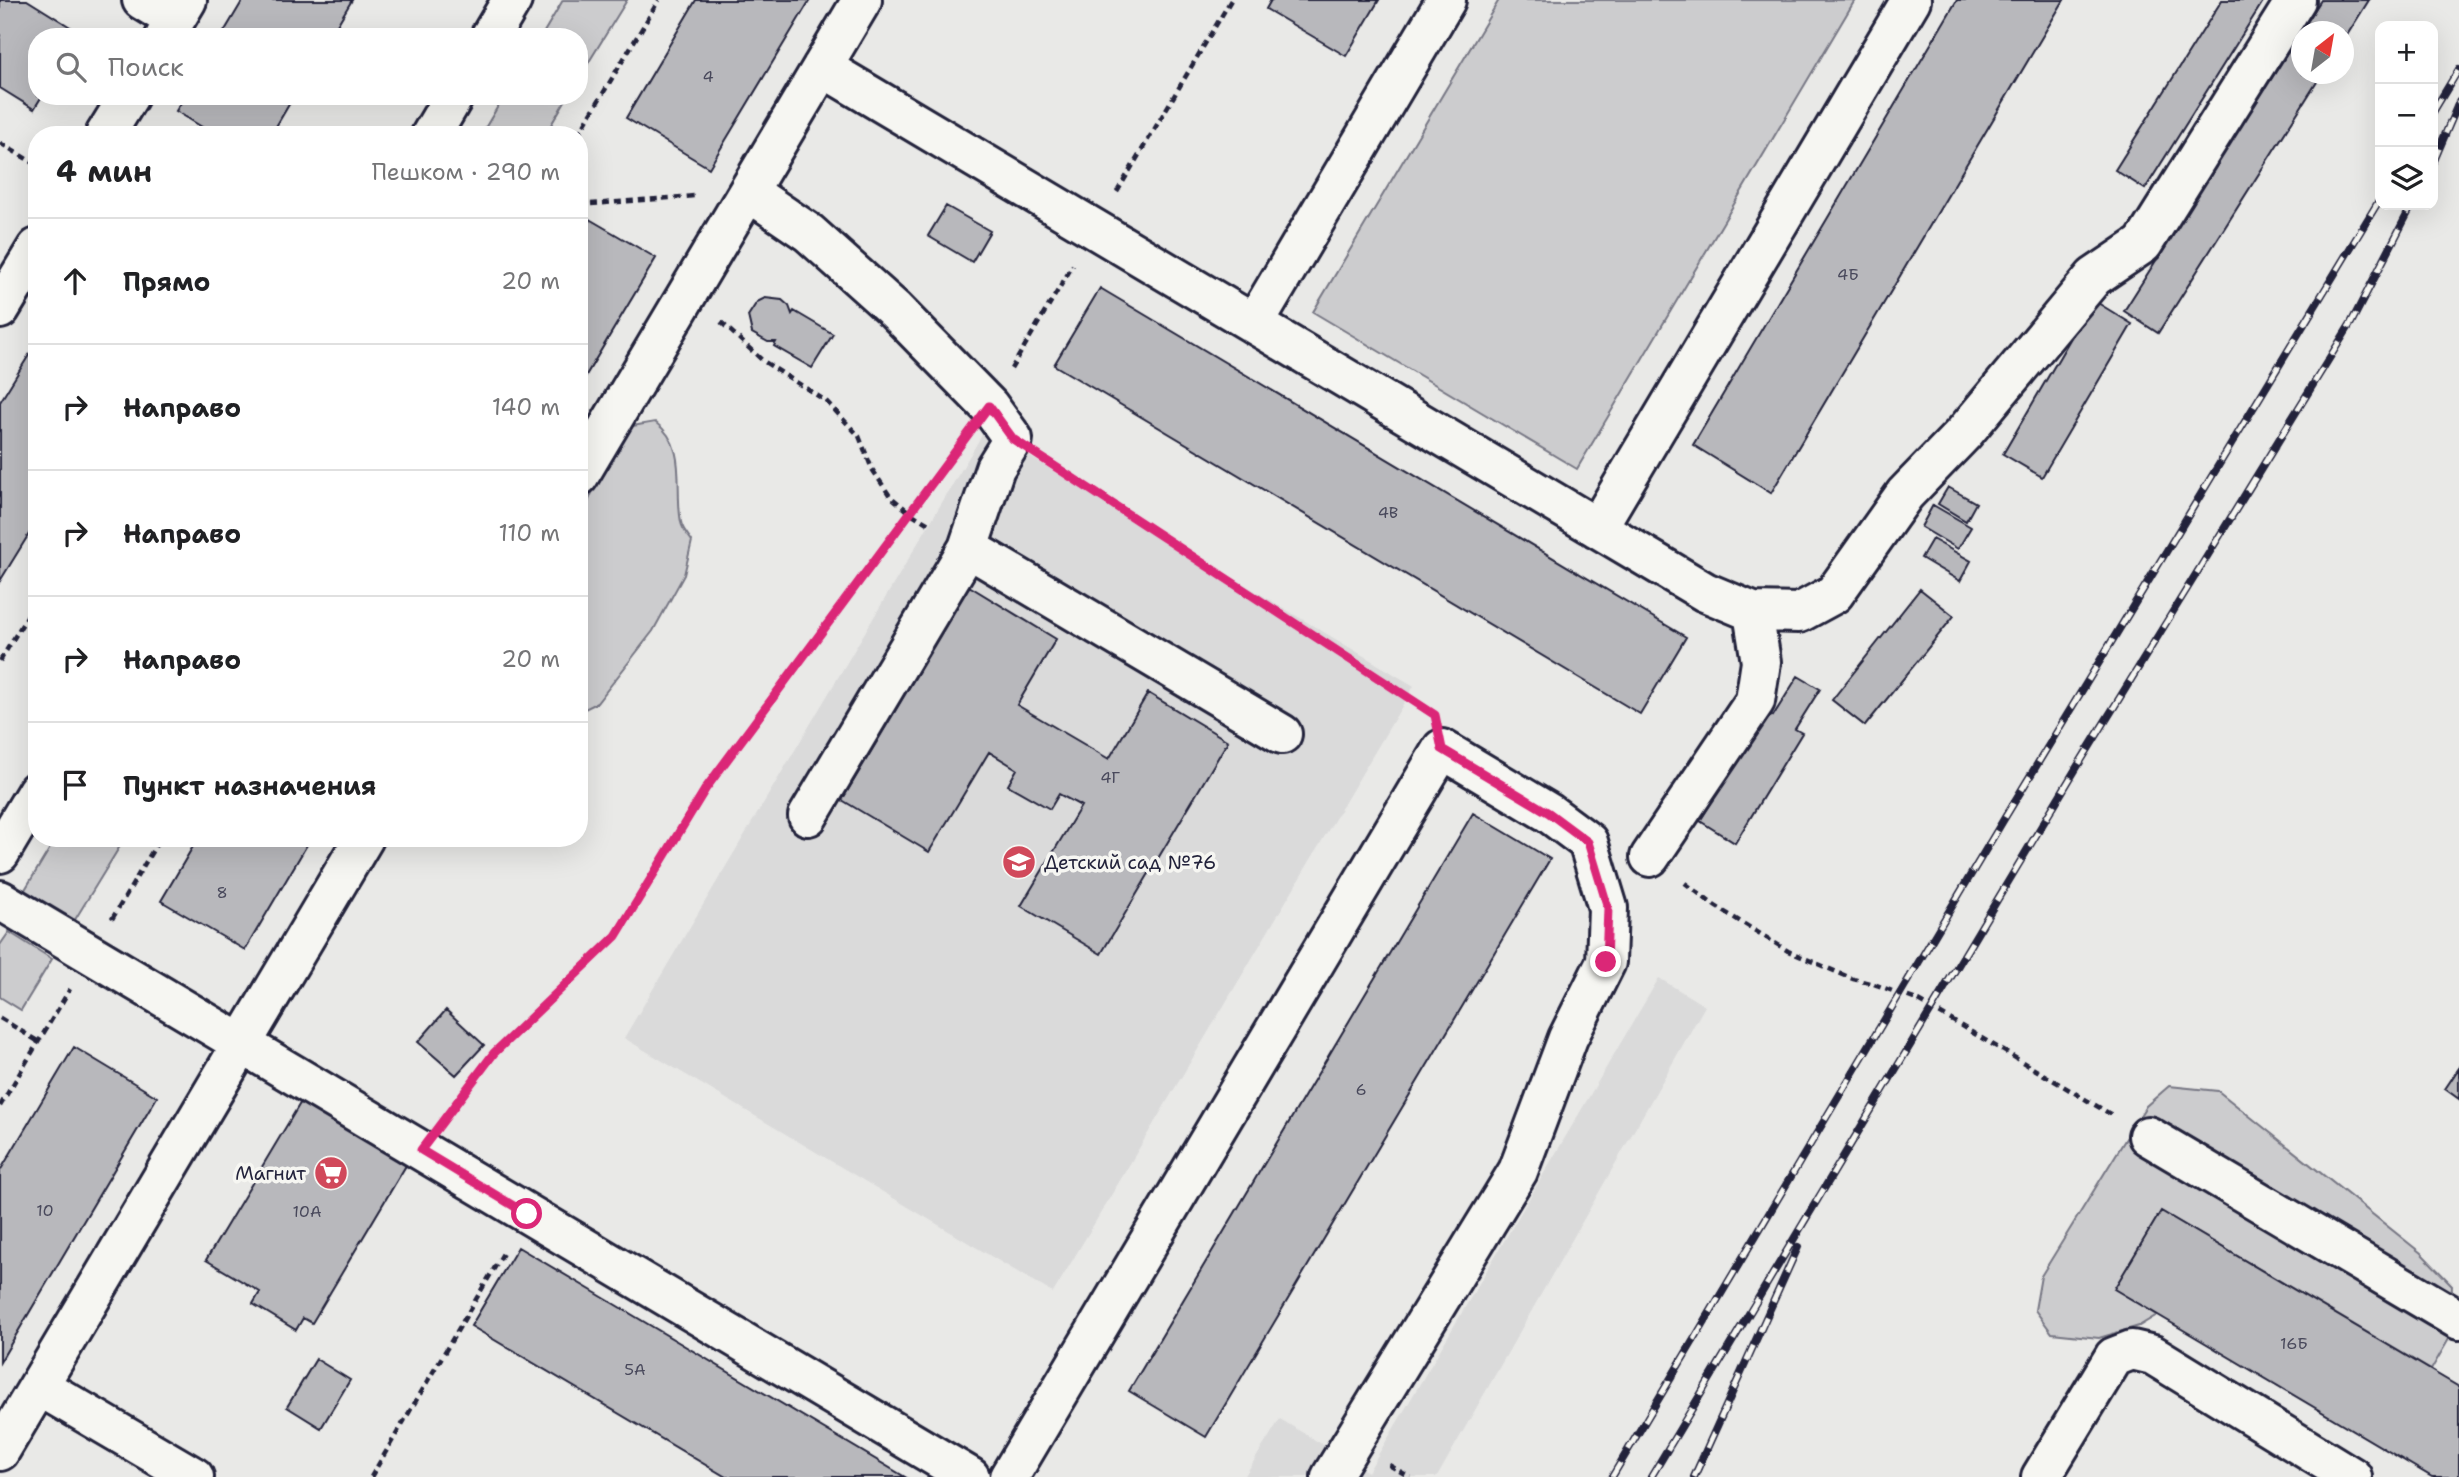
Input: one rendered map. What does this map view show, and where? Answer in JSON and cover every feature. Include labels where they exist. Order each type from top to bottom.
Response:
[{"type":"main road","points":[[142,0],[176,19]]},
{"type":"main road","points":[[495,28],[512,0]]},
{"type":"main road","points":[[588,462],[862,0]]},
{"type":"main road","points":[[1254,324],[1446,0]]},
{"type":"main road","points":[[1597,528],[1911,0]]},
{"type":"main road","points":[[822,67],[1705,592],[1753,612],[1799,613],[1834,594],[1905,494],[1964,433],[2094,277],[2143,244],[2296,0]]},
{"type":"main road","points":[[111,126],[123,105]]},
{"type":"main road","points":[[436,126],[449,105]]},
{"type":"main road","points":[[749,192],[809,233],[895,310],[989,406],[1013,439],[995,468],[968,548],[808,816]]},
{"type":"main road","points":[[0,309],[28,263]]},
{"type":"main road","points":[[968,548],[1282,734]]},
{"type":"main road","points":[[1650,856],[1755,701],[1761,662],[1753,612]]},
{"type":"main road","points":[[1009,1477],[1442,749],[1549,813],[1588,842],[1608,908],[1606,962],[1568,1038],[1518,1171],[1331,1477]]},
{"type":"main road","points":[[0,853],[28,807]]},
{"type":"main road","points":[[0,1451],[359,847]]},
{"type":"main road","points":[[0,900],[970,1477]]},
{"type":"main road","points":[[2148,1136],[2459,1320]]},
{"type":"main road","points":[[2041,1477],[2114,1357],[2132,1350],[2153,1355],[2352,1477]]},
{"type":"main road","points":[[38,1386],[194,1477]]},
{"type":"path","points":[[584,126],[659,0]]},
{"type":"path","points":[[0,142],[28,159]]},
{"type":"path","points":[[588,204],[749,192]]},
{"type":"path","points":[[697,279],[719,321],[763,361],[826,401],[859,436],[872,470],[890,496],[909,512],[968,548]]},
{"type":"path","points":[[421,1150],[494,1053],[616,936],[706,788],[989,406]]},
{"type":"path","points":[[1013,439],[1435,715],[1442,749]]},
{"type":"path","points":[[0,661],[28,615]]},
{"type":"path","points":[[1650,856],[1715,906],[1788,951],[1853,979],[1920,1001],[2148,1136]]},
{"type":"path","points":[[0,1018],[39,1042]]},
{"type":"path","points":[[370,1477],[527,1214]]},
{"type":"shaded area","points":[[563,0],[627,0],[588,63],[588,28],[546,28]]},
{"type":"shaded area","points":[[1499,0],[1855,0],[1577,469],[1313,312]]},
{"type":"shaded area","points":[[499,105],[563,105],[550,126],[486,126]]},
{"type":"shaded area","points":[[655,422],[666,432],[676,455],[681,522],[692,541],[684,575],[653,631],[597,703],[588,708],[588,502],[601,472],[627,427]]},
{"type":"shaded area","name":"Детский сад №76","points":[[985,430],[1414,686],[1053,1293],[624,1038]]},
{"type":"shaded area","points":[[51,847],[119,847],[73,923],[23,893]]},
{"type":"shaded area","points":[[9,932],[52,959],[21,1010],[0,997],[0,945]]},
{"type":"shaded area","points":[[1659,978],[1705,1006],[1437,1477],[1244,1477],[1280,1419],[1368,1472]]},
{"type":"shaded area","points":[[2169,1086],[2218,1091],[2421,1253],[2452,1285],[2449,1339],[2431,1370],[2161,1211],[2115,1289],[2157,1315],[2139,1326],[2099,1338],[2052,1333],[2035,1310],[2041,1276],[2146,1106]]},
{"type":"building","points":[[0,0],[27,0],[72,28],[28,28],[28,105],[36,105],[34,109],[0,88]]},
{"type":"building","points":[[243,0],[352,0],[335,28],[226,28]]},
{"type":"building","points":[[696,0],[810,0],[709,168],[626,118]]},
{"type":"building","points":[[1271,0],[1379,0],[1346,56],[1266,9]]},
{"type":"building","points":[[1957,0],[2064,0],[1771,493],[1693,445]]},
{"type":"building","points":[[2222,0],[2264,0],[2145,189],[2115,170]]},
{"type":"building","points":[[2321,0],[2369,0],[2354,24],[2354,21],[2308,21]]},
{"type":"building","points":[[2291,47],[2291,84],[2316,84],[2158,333],[2124,311]]},
{"type":"building","points":[[180,105],[289,105],[276,126],[200,126],[176,111]]},
{"type":"building","points":[[946,206],[990,231],[972,262],[928,236]]},
{"type":"building","points":[[588,218],[656,258],[588,372]]},
{"type":"building","points":[[1100,288],[1686,637],[1640,714],[1054,365]]},
{"type":"building","points":[[765,298],[782,300],[789,306],[792,314],[794,311],[833,334],[812,368],[774,346],[776,342],[768,342],[752,333],[748,316],[757,302]]},
{"type":"building","points":[[2093,300],[2132,324],[2042,477],[2003,454]]},
{"type":"building","points":[[28,357],[28,536],[0,581],[0,402]]},
{"type":"building","points":[[1948,487],[1976,503],[1966,521],[1938,504]]},
{"type":"building","points":[[1933,505],[1971,527],[1958,549],[1921,527]]},
{"type":"building","points":[[1932,539],[1971,561],[1960,581],[1921,558]]},
{"type":"building","points":[[969,586],[1056,639],[1017,705],[1109,759],[1148,693],[1228,741],[1101,954],[1021,906],[1081,806],[1059,794],[1050,809],[1008,785],[1017,769],[989,752],[929,852],[842,800]]},
{"type":"building","points":[[1920,589],[1954,616],[1865,726],[1832,700]]},
{"type":"building","points":[[1798,676],[1820,689],[1795,729],[1802,733],[1735,843],[1700,821],[1767,712],[1773,716]]},
{"type":"building","points":[[1473,813],[1550,859],[1206,1437],[1129,1391]]},
{"type":"building","points":[[193,847],[306,847],[245,950],[161,901]]},
{"type":"building","points":[[446,1010],[484,1045],[456,1075],[418,1042]]},
{"type":"building","points":[[74,1047],[157,1097],[0,1362],[0,1171]]},
{"type":"building","points":[[2459,1068],[2459,1099],[2445,1089]]},
{"type":"building","points":[[302,1100],[408,1162],[312,1323],[303,1318],[296,1330],[253,1304],[260,1292],[206,1260]]},
{"type":"building","points":[[2161,1211],[2459,1387],[2459,1477],[2432,1477],[2114,1289]]},
{"type":"building","points":[[518,1247],[905,1477],[726,1477],[471,1326]]},
{"type":"building","points":[[316,1359],[350,1380],[321,1428],[287,1407]]},
{"type":"railway","points":[[2438,104],[2459,69]]},
{"type":"railway","points":[[2438,151],[2459,102]]},
{"type":"railway","points":[[1612,1477],[2004,819],[2375,207]]},
{"type":"railway","points":[[1651,1477],[2077,767],[2351,323],[2409,210]]},
{"type":"railway","points":[[1694,1477],[1798,1247]]},
{"type":"place","name":"Детский сад №76","points":[[1019,862]]},
{"type":"place","name":"Магнит","points":[[331,1173]]},
{"type":"route","points":[[527,1214],[421,1150],[494,1053],[616,936],[706,788],[989,406],[1013,439],[1435,715],[1442,749],[1549,813],[1588,842],[1608,908],[1606,962]]}]
